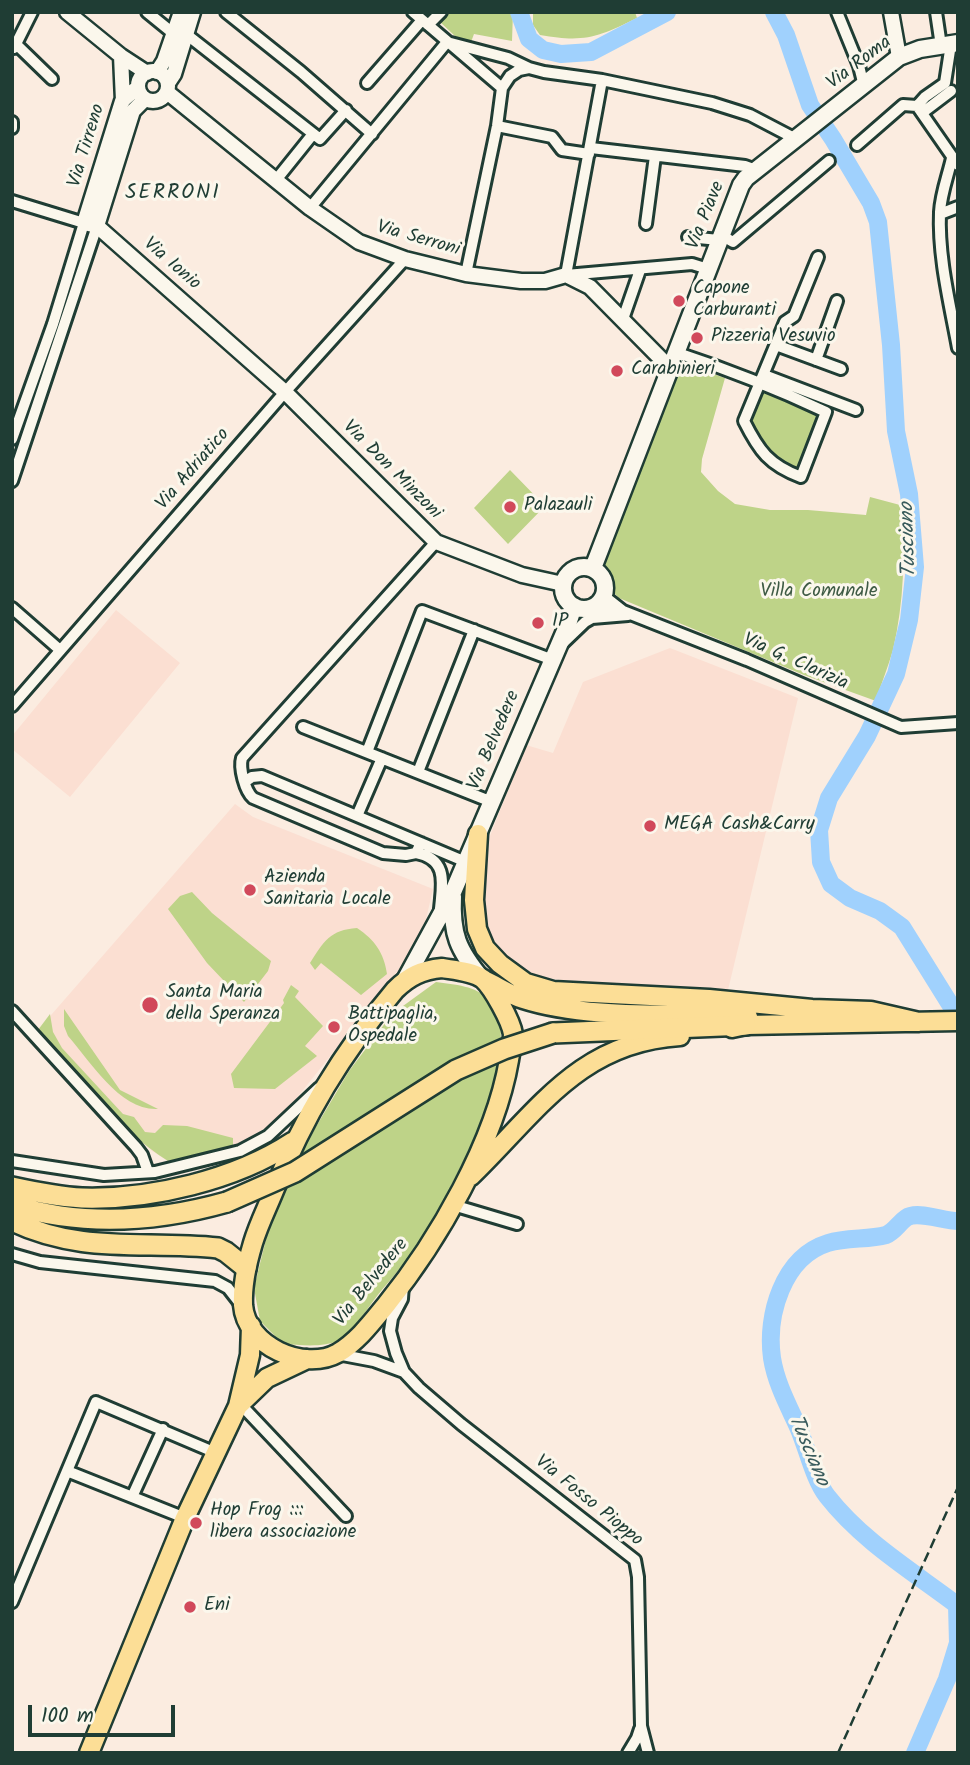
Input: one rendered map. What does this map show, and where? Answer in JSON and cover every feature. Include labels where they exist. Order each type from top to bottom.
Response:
[{"type":"highway","points":[[12,1205],[67,1217],[115,1220],[170,1216],[227,1202],[295,1172],[456,1070],[504,1049],[553,1033],[746,1025]]},
{"type":"highway","points":[[12,1187],[61,1197],[146,1194],[188,1185],[268,1159],[293,1142]]},
{"type":"highway","points":[[12,1222],[45,1235],[78,1243],[218,1248],[246,1268]]},
{"type":"main road","name":"Via Roma","points":[[829,114],[899,57],[920,49],[950,47]]},
{"type":"main road","name":"Via Piave","points":[[672,360],[741,186],[756,170],[829,114]]},
{"type":"main road","points":[[593,568],[672,360]]},
{"type":"main road","points":[[574,568],[593,568],[603,579],[598,601],[586,609],[574,606],[565,597],[565,578],[574,568]]},
{"type":"main road","name":"Via Belvedere","points":[[453,892],[452,922],[456,941],[505,1010],[513,1035],[506,1077],[498,1102],[466,1181],[453,1205],[420,1261],[366,1329],[337,1354],[307,1359],[283,1354],[274,1349],[251,1326],[243,1307],[246,1268],[254,1239],[293,1142],[329,1078],[380,1008],[405,980],[453,892],[556,654],[574,606]]},
{"type":"main road","points":[[478,834],[474,900],[477,929],[485,948],[500,964],[526,983],[553,991],[871,1011],[919,1022]]},
{"type":"main road","name":"Via Belvedere","points":[[405,980],[424,970],[442,968],[461,971],[482,979]]},
{"type":"main road","points":[[482,979],[520,998],[552,1007],[620,1013],[747,1017],[786,1024]]},
{"type":"main road","points":[[466,1181],[555,1089],[583,1068],[627,1046],[663,1037],[700,1034],[746,1025],[958,1021]]},
{"type":"main road","points":[[239,1406],[250,1355],[251,1326]]},
{"type":"main road","points":[[89,1753],[185,1518],[239,1406],[267,1378],[307,1359]]},
{"type":"street","points":[[32,12],[15,48],[52,79]]},
{"type":"street","points":[[147,12],[320,139],[346,110]]},
{"type":"street","points":[[69,13],[121,56],[124,64],[145,82],[156,101],[168,88],[174,74],[181,12]]},
{"type":"street","points":[[145,82],[164,61],[193,12]]},
{"type":"street","points":[[226,12],[372,134]]},
{"type":"street","points":[[413,12],[502,88]]},
{"type":"street","points":[[368,82],[425,23],[441,12]]},
{"type":"street","points":[[837,12],[859,66],[864,86]]},
{"type":"street","points":[[891,12],[899,57]]},
{"type":"street","points":[[923,114],[925,97],[951,90],[950,47],[936,12]]},
{"type":"street","points":[[447,43],[508,58],[529,68],[712,103],[750,115],[799,136]]},
{"type":"street","points":[[310,208],[447,43]]},
{"type":"street","points":[[121,56],[123,101]]},
{"type":"street","points":[[466,274],[497,126],[502,88],[510,76],[529,68]]},
{"type":"street","name":"Via Serroni","points":[[145,82],[165,77],[168,88],[310,208],[359,242],[405,259],[466,274],[521,281],[544,281],[566,275],[692,264],[708,269]]},
{"type":"street","points":[[602,80],[566,275],[590,286],[623,319],[672,360],[763,379],[856,410]]},
{"type":"street","name":"Via Tirreno","points":[[91,225],[123,101],[145,82]]},
{"type":"street","name":"Via Tirreno","points":[[91,225],[145,82]]},
{"type":"street","points":[[857,145],[903,105],[923,114],[955,162],[942,196],[940,214],[947,284],[958,348]]},
{"type":"street","points":[[497,126],[552,137],[562,150],[589,154],[655,156],[745,166],[756,170]]},
{"type":"street","points":[[276,180],[313,134]]},
{"type":"street","points":[[646,224],[655,156]]},
{"type":"street","points":[[688,237],[720,238],[733,242],[828,161]]},
{"type":"street","name":"Via Ionio","points":[[13,204],[91,225],[285,392]]},
{"type":"street","points":[[940,214],[958,207]]},
{"type":"street","points":[[12,439],[91,225]]},
{"type":"street","points":[[12,481],[91,225]]},
{"type":"street","points":[[763,379],[825,411],[801,477],[780,469],[764,456],[744,421],[785,322],[794,316],[818,257]]},
{"type":"street","name":"Via Adriatico","points":[[12,706],[285,392],[405,259]]},
{"type":"street","points":[[623,319],[640,270]]},
{"type":"street","points":[[816,360],[837,302]]},
{"type":"street","points":[[776,345],[841,369]]},
{"type":"street","name":"Via Don Minzoni","points":[[285,392],[436,542],[522,575],[563,584]]},
{"type":"street","points":[[419,848],[406,855],[383,853],[253,798],[246,788],[241,769],[242,758],[436,542]]},
{"type":"street","name":"Via G. Clarizia","points":[[598,601],[747,660],[901,727],[958,723]]},
{"type":"street","points":[[12,608],[60,650]]},
{"type":"street","points":[[367,752],[422,611],[474,630],[556,654],[584,622],[592,618],[628,613]]},
{"type":"street","points":[[418,772],[474,630]]},
{"type":"street","points":[[303,727],[492,802]]},
{"type":"street","points":[[357,816],[383,758]]},
{"type":"street","points":[[246,780],[262,776],[357,816],[419,848],[466,862]]},
{"type":"street","points":[[326,828],[335,807]]},
{"type":"street","points":[[419,848],[437,863],[441,872],[443,885],[439,919]]},
{"type":"street","points":[[12,1012],[136,1147],[151,1172]]},
{"type":"street","points":[[12,1161],[104,1175],[151,1172],[240,1151],[268,1136],[329,1078]]},
{"type":"street","points":[[453,1205],[517,1224]]},
{"type":"street","points":[[12,1254],[40,1262],[215,1281],[228,1288],[243,1307]]},
{"type":"street","points":[[403,1285],[402,1299],[392,1318],[390,1331],[404,1372]]},
{"type":"street","points":[[337,1354],[374,1361],[404,1372]]},
{"type":"street","name":"Via Fosso Pioppo","points":[[404,1372],[461,1423],[635,1560],[641,1726],[648,1753]]},
{"type":"street","points":[[12,1602],[96,1402],[216,1453]]},
{"type":"street","points":[[239,1406],[245,1409],[346,1516]]},
{"type":"street","points":[[132,1497],[163,1429]]},
{"type":"street","points":[[67,1471],[185,1518]]},
{"type":"street","points":[[632,1751],[641,1726]]},
{"type":"shaded area","points":[[116,610],[180,663],[70,797],[12,749],[12,736]]},
{"type":"shaded area","points":[[670,648],[798,698],[728,990],[567,981],[523,974],[501,959],[485,932],[481,885],[486,846],[526,745],[553,753],[583,682]]},
{"type":"shaded area","points":[[235,804],[253,817],[433,889],[424,928],[410,956],[280,1119],[233,1147],[168,1161],[152,1151],[121,1122],[38,1030]]},
{"type":"green space","points":[[446,12],[513,12],[512,41],[474,34],[471,42],[456,37],[439,21]]},
{"type":"green space","points":[[533,12],[635,12],[637,18],[591,37],[569,38],[540,35],[533,25]]},
{"type":"green space","name":"Villa Comunale","points":[[681,363],[725,378],[702,459],[701,472],[718,491],[735,504],[770,510],[866,515],[870,497],[900,505],[903,559],[900,614],[893,650],[876,701],[804,675],[619,598],[612,591],[612,576],[608,574],[605,564]]},
{"type":"green space","points":[[762,389],[818,416],[796,470],[768,451],[749,423]]},
{"type":"green space","name":"Palazauli","points":[[510,470],[545,506],[508,544],[474,508]]},
{"type":"green space","points":[[192,892],[212,913],[271,961],[268,971],[244,1002],[207,963],[168,909],[180,896]]},
{"type":"green space","points":[[357,928],[378,948],[387,974],[361,995],[321,963],[315,970],[310,963],[334,934]]},
{"type":"green space","points":[[436,982],[478,992],[490,1001],[500,1024],[500,1055],[492,1091],[478,1129],[461,1167],[425,1232],[407,1260],[349,1333],[340,1340],[326,1344],[283,1344],[260,1321],[254,1288],[267,1235],[301,1152],[349,1071],[392,1014]]},
{"type":"green space","points":[[291,985],[299,991],[295,997],[323,1026],[305,1046],[317,1056],[275,1089],[234,1088],[231,1074],[284,1003]]},
{"type":"green space","points":[[64,1009],[120,1090],[158,1109],[144,1108],[131,1102],[107,1083],[68,1036],[64,1026]]},
{"type":"green space","points":[[50,1014],[53,1032],[62,1048],[123,1114],[134,1117],[145,1132],[155,1133],[163,1125],[187,1126],[233,1138],[233,1147],[168,1161],[149,1148],[99,1100],[38,1030]]},
{"type":"waterway","name":"Tusciano","points":[[519,12],[529,39],[543,50],[561,54],[591,52],[667,12]]},
{"type":"waterway","name":"Tusciano","points":[[774,12],[786,35],[810,105],[871,203],[878,222],[891,345],[896,431],[909,494],[915,567],[909,620],[896,674],[867,736],[829,798],[819,830],[821,862],[831,884],[850,898],[880,911],[902,927],[958,1017]]},
{"type":"waterway","name":"Tusciano","points":[[915,1753],[947,1679],[958,1643],[957,1605],[872,1541],[841,1512],[822,1489],[776,1376],[772,1358],[772,1324],[775,1306],[789,1274],[812,1250],[835,1241],[886,1235],[911,1216],[923,1215],[958,1221]]},
{"type":"railway","points":[[838,1753],[958,1487]]},
{"type":"place","name":"Capone Carburanti","points":[[679,301]]},
{"type":"place","name":"Pizzeria Vesuvio","points":[[697,338]]},
{"type":"place","name":"Carabinieri","points":[[617,371]]},
{"type":"place","name":"Palazauli","points":[[510,507]]},
{"type":"place","name":"IP","points":[[538,623]]},
{"type":"place","name":"MEGA Cash&Carry","points":[[650,826]]},
{"type":"place","name":"Azienda Sanitaria Locale","points":[[250,890]]},
{"type":"place","name":"Santa Maria della Speranza","points":[[150,1005]]},
{"type":"place","name":"Battipaglia, Ospedale","points":[[334,1027]]},
{"type":"place","name":"Hop Frog ::: libera associazione","points":[[196,1523]]},
{"type":"place","name":"Eni","points":[[190,1607]]},
{"type":"district","name":"SERRONI","points":[[173,194]]}]
